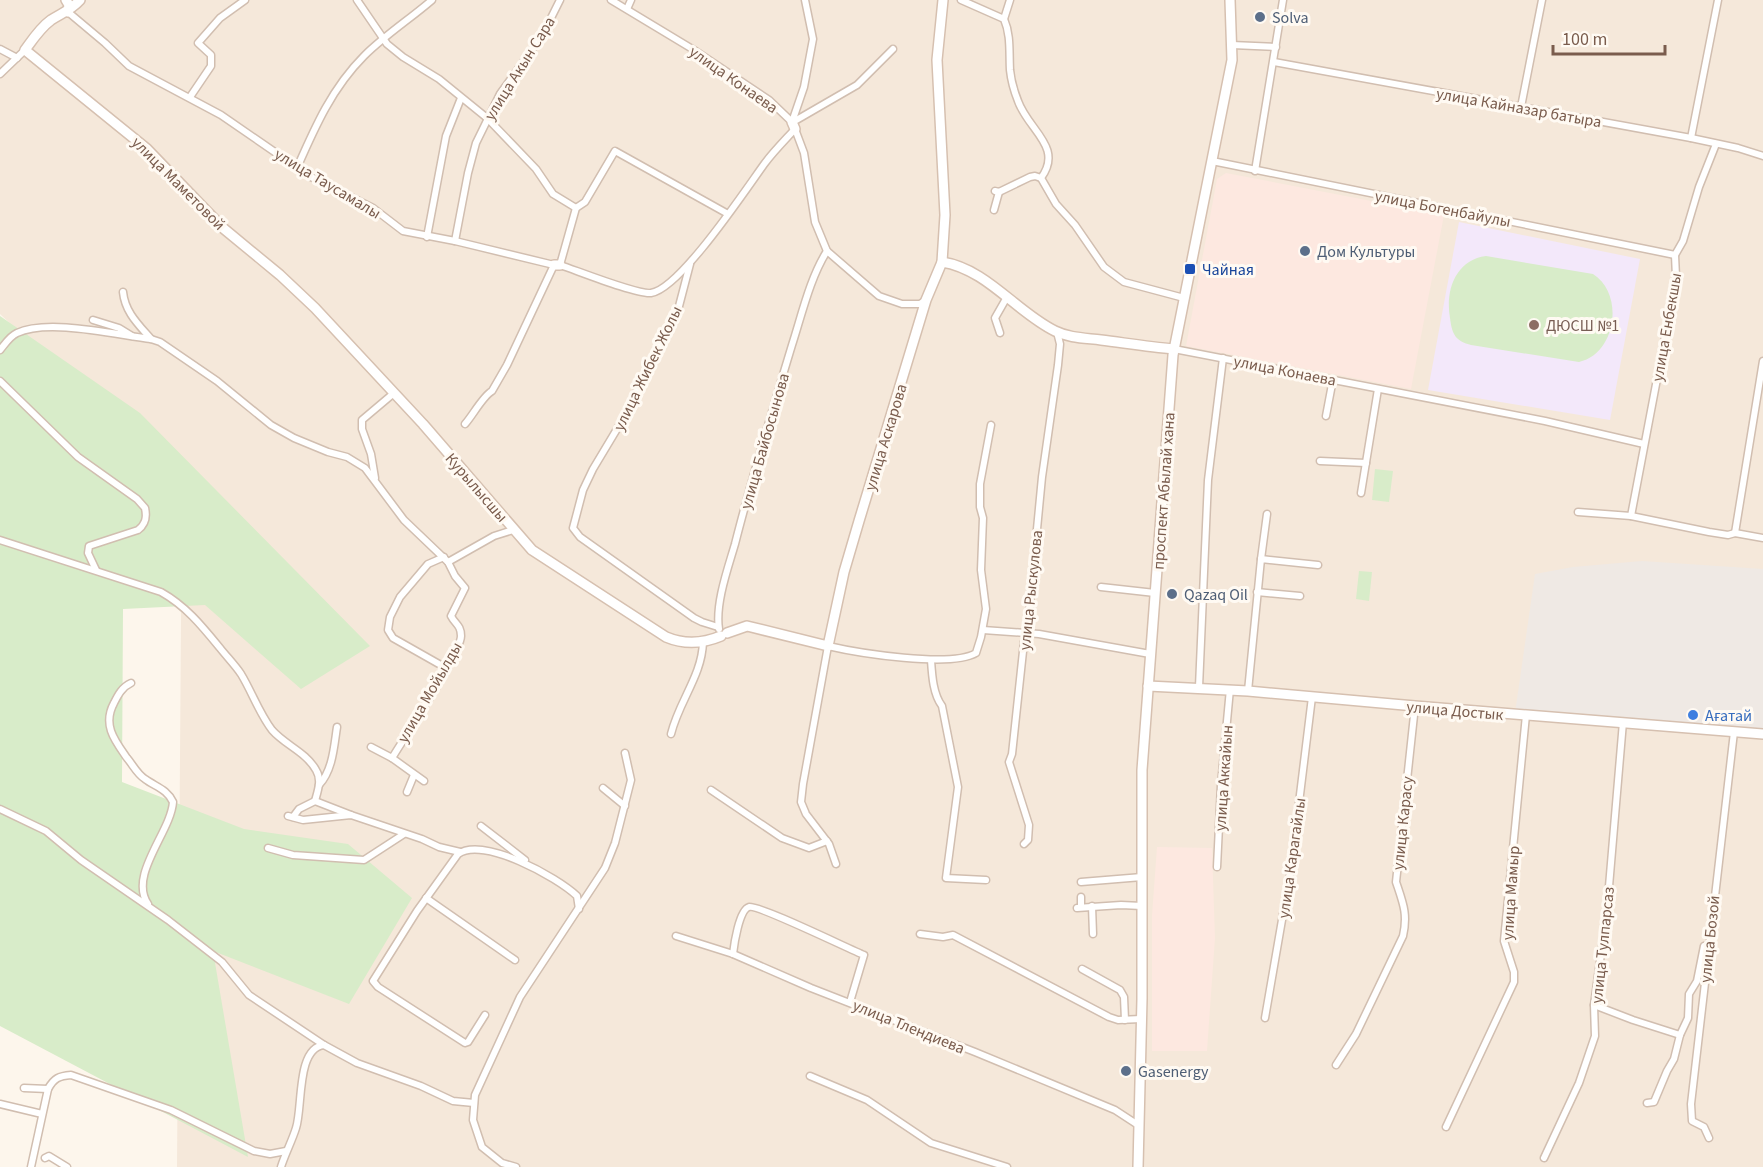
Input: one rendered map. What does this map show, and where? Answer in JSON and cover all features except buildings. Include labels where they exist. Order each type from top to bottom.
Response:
[{"type":"street","points":[[66,0],[69,5],[68,12]]},
{"type":"street","points":[[0,74],[26,50],[38,31],[52,20],[68,12],[80,0]]},
{"type":"street","points":[[190,97],[211,66],[211,55],[198,43],[220,18],[245,0]]},
{"type":"street","points":[[357,0],[382,39],[403,57],[439,79],[487,118],[536,169],[554,194],[576,208]]},
{"type":"street","points":[[297,168],[326,105],[362,58],[382,39],[432,0]]},
{"type":"street","name":"улица Акын Сара","points":[[455,241],[472,154],[487,118],[500,94],[542,36],[560,0]]},
{"type":"street","name":"улица Конаева","points":[[611,0],[694,50],[769,100],[794,126],[804,153],[815,222],[827,251],[879,296],[902,304],[920,304],[927,300]]},
{"type":"street","points":[[627,9],[631,0]]},
{"type":"street","name":"улица Жибек Жолы","points":[[722,632],[694,618],[580,537],[573,528],[581,498],[593,469],[620,424],[678,310],[691,261],[794,126],[807,75],[813,39],[805,0]]},
{"type":"street","name":"улица Аскарова","points":[[836,864],[827,841],[806,814],[801,802],[803,784],[844,572],[927,300],[942,262],[945,215],[937,60],[944,0]]},
{"type":"street","points":[[961,0],[1004,19]]},
{"type":"street","points":[[1010,0],[1004,19],[1009,42],[1011,77],[1018,101],[1050,156],[1048,168],[1041,178]]},
{"type":"street","name":"проспект Абылай хана","points":[[1138,1167],[1142,770],[1174,349],[1230,69],[1232,45],[1230,0]]},
{"type":"street","points":[[1255,171],[1283,0]]},
{"type":"street","points":[[1521,107],[1542,0]]},
{"type":"street","points":[[1691,138],[1718,0]]},
{"type":"street","name":"улица Таусамалы","points":[[68,12],[129,66],[221,115],[297,168],[342,194],[373,208],[403,231],[557,265],[649,294],[658,292],[691,261]]},
{"type":"street","points":[[1232,45],[1276,47]]},
{"type":"street","points":[[0,48],[17,58]]},
{"type":"street","points":[[794,126],[857,85],[893,49]]},
{"type":"street","name":"улица Маметовой","points":[[26,50],[147,149],[223,228],[302,295]]},
{"type":"street","name":"улица Кайназар батыра","points":[[1274,62],[1691,138],[1763,156]]},
{"type":"street","name":"улица Акын Сара","points":[[427,237],[446,136],[461,98]]},
{"type":"street","name":"улица Енбекшы","points":[[1631,516],[1676,277],[1675,255],[1683,241],[1699,187],[1716,144]]},
{"type":"street","points":[[465,424],[488,393],[492,391],[507,365],[557,265],[576,208],[585,202],[615,151],[728,214]]},
{"type":"street","name":"улица Богенбайулы","points":[[1212,161],[1675,255]]},
{"type":"street","points":[[994,210],[997,191],[1030,177],[1041,178],[1056,204],[1075,225],[1104,267],[1124,282],[1184,298]]},
{"type":"street","name":"улица Байбосынова","points":[[722,632],[718,612],[765,431],[807,298],[821,260],[827,251]]},
{"type":"street","name":"улица Конаева","points":[[942,262],[969,271],[1033,318],[1057,332],[1085,339],[1174,349],[1334,379],[1545,421],[1644,444]]},
{"type":"street","points":[[123,292],[124,305],[134,320],[152,339]]},
{"type":"street","name":"Курылысшы","points":[[302,295],[394,393],[532,550],[666,637],[681,641],[704,642]]},
{"type":"street","points":[[1000,333],[995,318],[1007,297]]},
{"type":"street","points":[[93,321],[119,328],[133,337]]},
{"type":"street","points":[[0,350],[14,334],[31,328],[80,329],[160,342],[217,381],[271,425],[294,438],[347,457],[365,468],[404,520],[446,559]]},
{"type":"street","name":"улица Рыскулова","points":[[1024,844],[1028,840],[1029,825],[1009,762],[1027,633],[1042,477],[1058,365],[1060,344],[1057,332]]},
{"type":"street","points":[[1199,687],[1207,492],[1223,358]]},
{"type":"street","points":[[1735,533],[1763,361]]},
{"type":"street","points":[[1326,416],[1334,379]]},
{"type":"street","points":[[0,381],[78,457],[137,499],[145,508],[146,520],[138,530],[89,546],[88,553],[96,570]]},
{"type":"street","points":[[1361,493],[1378,389]]},
{"type":"street","points":[[375,480],[371,454],[362,429],[362,420],[394,393]]},
{"type":"street","points":[[671,734],[683,698],[699,669],[704,642],[722,632],[747,626],[828,646],[931,660],[970,657],[976,653],[983,630],[986,597],[981,570],[983,518],[980,496],[991,425]]},
{"type":"street","points":[[1320,461],[1366,463]]},
{"type":"street","points":[[1578,512],[1631,516],[1709,532],[1763,537]]},
{"type":"street","points":[[1248,691],[1267,514]]},
{"type":"street","points":[[446,668],[393,638],[388,630],[390,617],[400,597],[428,564],[446,559],[494,536],[513,530]]},
{"type":"street","points":[[0,540],[161,592],[186,609],[240,673],[273,731],[308,759],[316,770],[320,780],[315,801]]},
{"type":"street","name":"улица Мойылды","points":[[424,781],[392,758],[446,668],[461,638],[460,627],[451,616],[465,591],[446,559]]},
{"type":"street","points":[[1261,559],[1318,565]]},
{"type":"street","points":[[1101,587],[1155,593]]},
{"type":"street","points":[[1257,592],[1300,596]]},
{"type":"street","points":[[983,630],[1039,634],[1150,654]]},
{"type":"street","points":[[931,660],[932,675],[942,706],[958,787],[946,878],[986,880]]},
{"type":"street","points":[[131,683],[124,686],[111,707],[109,727],[115,742],[138,772],[163,789],[174,802],[172,815],[144,873],[143,893],[150,907]]},
{"type":"street","name":"улица Достык","points":[[1148,686],[1230,689],[1763,734]]},
{"type":"street","name":"улица Аккайын","points":[[1217,867],[1221,785],[1230,689]]},
{"type":"street","name":"улица Карагайлы","points":[[1264,1018],[1291,868],[1312,697]]},
{"type":"street","name":"улица Карасу","points":[[1336,1065],[1356,1034],[1403,936],[1406,921],[1405,909],[1396,882],[1415,706]]},
{"type":"street","name":"улица Мамыр","points":[[1446,1127],[1514,982],[1514,972],[1504,941],[1526,715]]},
{"type":"street","name":"улица Тулпарсаз","points":[[1544,1158],[1579,1083],[1595,1036],[1594,1005],[1608,898],[1623,722]]},
{"type":"street","points":[[319,785],[327,771],[337,727]]},
{"type":"street","name":"улица Бозой","points":[[1709,1138],[1704,1127],[1692,1121],[1691,1104],[1734,732]]},
{"type":"street","points":[[371,747],[392,758]]},
{"type":"street","points":[[516,1167],[502,1163],[482,1147],[473,1120],[475,1095],[520,997],[605,868],[615,843],[630,780],[626,753]]},
{"type":"street","points":[[407,792],[414,775]]},
{"type":"street","points":[[603,788],[625,806]]},
{"type":"street","points":[[711,790],[782,838],[809,848],[827,841]]},
{"type":"street","points":[[351,815],[303,820],[291,817],[299,809],[315,801],[449,850],[460,852],[477,848],[531,866],[566,885],[577,896],[579,909]]},
{"type":"street","points":[[0,809],[46,831],[81,860],[150,907],[222,962],[249,995],[324,1045],[357,1063],[421,1086],[453,1101],[474,1103]]},
{"type":"street","points":[[481,826],[531,866]]},
{"type":"street","points":[[268,848],[293,855],[364,860],[404,834]]},
{"type":"street","points":[[460,852],[426,898],[373,981],[378,987],[465,1043],[468,1042],[485,1015]]},
{"type":"street","points":[[1081,882],[1142,877]]},
{"type":"street","points":[[1081,897],[1079,907],[1142,906]]},
{"type":"street","points":[[426,898],[515,960]]},
{"type":"street","points":[[1092,906],[1093,934]]},
{"type":"street","points":[[733,954],[739,924],[745,909],[753,907],[775,915],[864,955],[850,1002]]},
{"type":"street","points":[[920,934],[943,937],[953,935],[1109,1017],[1141,1020]]},
{"type":"street","name":"улица Тлендиева","points":[[676,936],[733,954],[1115,1110],[1138,1125]]},
{"type":"street","points":[[1647,1103],[1654,1102],[1674,1059],[1680,1035],[1688,1018],[1689,993],[1697,981],[1704,946],[1709,945]]},
{"type":"street","points":[[1082,969],[1120,990],[1124,997],[1125,1020]]},
{"type":"street","points":[[1594,1005],[1680,1035]]},
{"type":"street","points":[[281,1167],[296,1128],[303,1071],[310,1051],[316,1046],[324,1045]]},
{"type":"street","points":[[31,1167],[48,1089],[53,1080],[60,1076],[71,1075],[171,1110],[254,1151],[270,1154],[286,1151]]},
{"type":"street","points":[[810,1076],[867,1100],[931,1143],[1007,1167]]},
{"type":"street","points":[[24,1088],[48,1089]]},
{"type":"street","points":[[0,1104],[42,1114]]},
{"type":"street","points":[[45,1158],[49,1156],[54,1158],[67,1167]]},
{"type":"shaded area","points":[[0,0],[1763,0],[1763,1167],[177,1167],[182,484],[0,314]]},
{"type":"shaded area","points":[[1226,173],[1444,215],[1411,389],[1186,346],[1217,179]]},
{"type":"shaded area","name":"ДЮСШ №1","points":[[1459,222],[1640,259],[1610,420],[1428,390]]},
{"type":"shaded area","points":[[1642,561],[1763,569],[1763,729],[1515,713],[1535,574],[1573,567]]},
{"type":"shaded area","points":[[1157,847],[1212,848],[1215,938],[1207,1051],[1152,1051],[1152,915]]},
{"type":"green space","points":[[1486,256],[1593,274],[1603,283],[1610,295],[1612,309],[1612,322],[1601,348],[1592,357],[1579,362],[1471,345],[1459,340],[1453,332],[1450,321],[1451,287],[1460,270],[1467,263]]},
{"type":"green space","points":[[0,316],[140,413],[370,646],[301,689],[205,605],[123,609],[122,782],[244,829],[348,844],[412,898],[349,1004],[213,951],[248,1157],[0,1026]]},
{"type":"green space","points":[[1375,469],[1393,471],[1389,502],[1372,500]]},
{"type":"green space","points":[[1359,571],[1372,572],[1369,601],[1356,599]]},
{"type":"place","name":"Solva","points":[[1260,17]]},
{"type":"place","name":"Дом Культуры","points":[[1305,251]]},
{"type":"place","name":"Чайная","points":[[1190,269]]},
{"type":"place","name":"ДЮСШ №1","points":[[1534,325]]},
{"type":"place","name":"Qazaq Oil","points":[[1172,594]]},
{"type":"place","name":"Ағатай","points":[[1693,715]]},
{"type":"place","name":"Gasenergy","points":[[1126,1071]]}]
